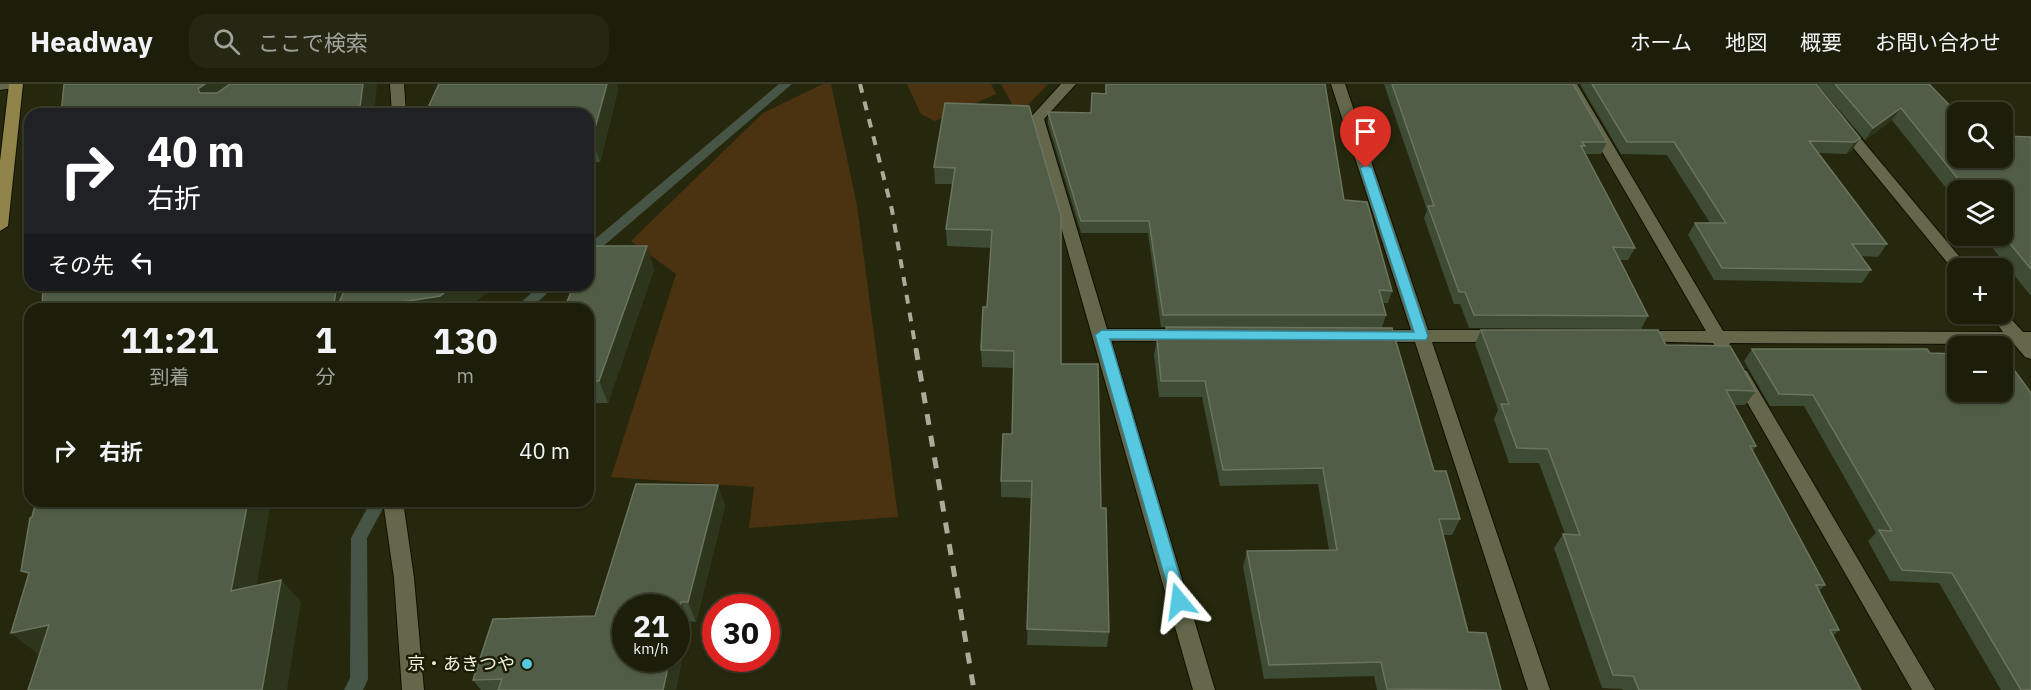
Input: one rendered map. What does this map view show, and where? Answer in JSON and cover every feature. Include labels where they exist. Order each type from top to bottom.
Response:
[{"type":"main road","points":[[0,226],[16,84]]},
{"type":"street","points":[[0,86],[16,84]]},
{"type":"street","points":[[397,84],[399,108]]},
{"type":"street","points":[[1069,84],[1037,118],[1204,690]]},
{"type":"street","points":[[1338,84],[1539,690]]},
{"type":"street","points":[[1570,84],[1924,690]]},
{"type":"street","points":[[1831,112],[1953,258]]},
{"type":"street","points":[[2009,324],[2025,338],[2031,353]]},
{"type":"street","points":[[1102,335],[1208,335]]},
{"type":"street","points":[[1350,336],[1516,336]]},
{"type":"street","points":[[1623,337],[2025,338]]},
{"type":"street","points":[[394,507],[404,578],[412,690]]},
{"type":"shaded area","points":[[823,84],[831,84],[857,205],[898,517],[749,528],[754,487],[611,477],[676,274],[631,241],[763,113]]},
{"type":"shaded area","points":[[907,84],[991,84],[996,94],[935,121],[921,114]]},
{"type":"shaded area","points":[[1001,84],[1048,84],[1018,115]]},
{"type":"building","points":[[64,84],[205,84],[198,89],[200,93],[217,93],[230,84],[363,84],[360,108],[62,108]]},
{"type":"building","points":[[439,84],[607,84],[594,132],[594,108],[428,108]]},
{"type":"building","points":[[1106,84],[1325,84],[1344,200],[1367,202],[1392,291],[1379,290],[1386,315],[1163,315],[1149,221],[1081,221],[1048,112],[1091,113],[1092,93],[1106,94]]},
{"type":"building","points":[[1392,84],[1573,84],[1607,142],[1582,142],[1585,146],[1581,146],[1635,248],[1613,247],[1648,316],[1474,315],[1465,292],[1459,292],[1428,206],[1434,206]]},
{"type":"building","points":[[1592,84],[1816,84],[1860,138],[1855,142],[1809,141],[1887,244],[1852,244],[1871,270],[1722,268],[1695,223],[1726,223],[1674,142],[1627,142]]},
{"type":"building","points":[[1835,84],[1929,84],[1947,103],[1947,165],[1901,108],[1873,128]]},
{"type":"building","points":[[945,103],[1029,106],[1061,216],[1061,364],[1098,364],[1101,508],[1106,508],[1109,632],[1027,629],[1032,481],[1001,481],[1003,434],[1012,434],[1014,351],[981,350],[983,307],[987,307],[992,230],[946,229],[955,168],[934,167]]},
{"type":"building","points":[[2013,136],[2031,137],[2031,269],[2012,246],[2013,180],[1959,180],[1949,168],[2013,168]]},
{"type":"building","points":[[594,246],[647,246],[599,381],[594,381],[594,303],[566,303],[572,291],[594,291]]},
{"type":"building","points":[[43,291],[336,291],[334,303],[42,303]]},
{"type":"building","points":[[344,291],[447,291],[440,296],[396,303],[339,303]]},
{"type":"building","points":[[1166,327],[1392,328],[1434,471],[1446,471],[1460,519],[1439,519],[1468,632],[1486,633],[1501,690],[1387,689],[1381,662],[1269,665],[1247,551],[1337,550],[1323,468],[1223,470],[1205,381],[1161,381],[1157,339],[1168,338]]},
{"type":"building","points":[[1481,330],[1658,330],[1666,345],[1730,346],[1756,391],[1726,390],[1756,446],[1750,446],[1825,585],[1816,585],[1839,630],[1830,630],[1861,690],[1639,690],[1633,676],[1613,675],[1563,534],[1580,535],[1548,449],[1517,448],[1501,404],[1509,404]]},
{"type":"building","points":[[1752,349],[1927,349],[1930,353],[1947,354],[1947,402],[2013,402],[2013,368],[2031,393],[2031,690],[2021,690],[1952,573],[1902,570],[1879,530],[1892,531],[1813,395],[1779,394]]},
{"type":"building","points":[[636,484],[718,485],[690,594],[612,594],[612,672],[667,672],[663,690],[498,690],[502,679],[473,680],[493,619],[595,616]]},
{"type":"building","points":[[34,507],[247,507],[231,591],[281,580],[262,690],[28,690],[49,625],[11,633],[29,573],[21,571]]},
{"type":"waterway","points":[[594,247],[786,84]]},
{"type":"waterway","points":[[528,303],[542,291]]},
{"type":"waterway","points":[[353,690],[359,679],[359,538],[376,507]]},
{"type":"railway","points":[[860,84],[892,210],[916,350]]},
{"type":"railway","points":[[916,349],[974,690]]},
{"type":"place","name":"京・あきつや","points":[[527,664]]},
{"type":"route","points":[[1179,601],[1102,335],[1422,336],[1366,168]]}]
